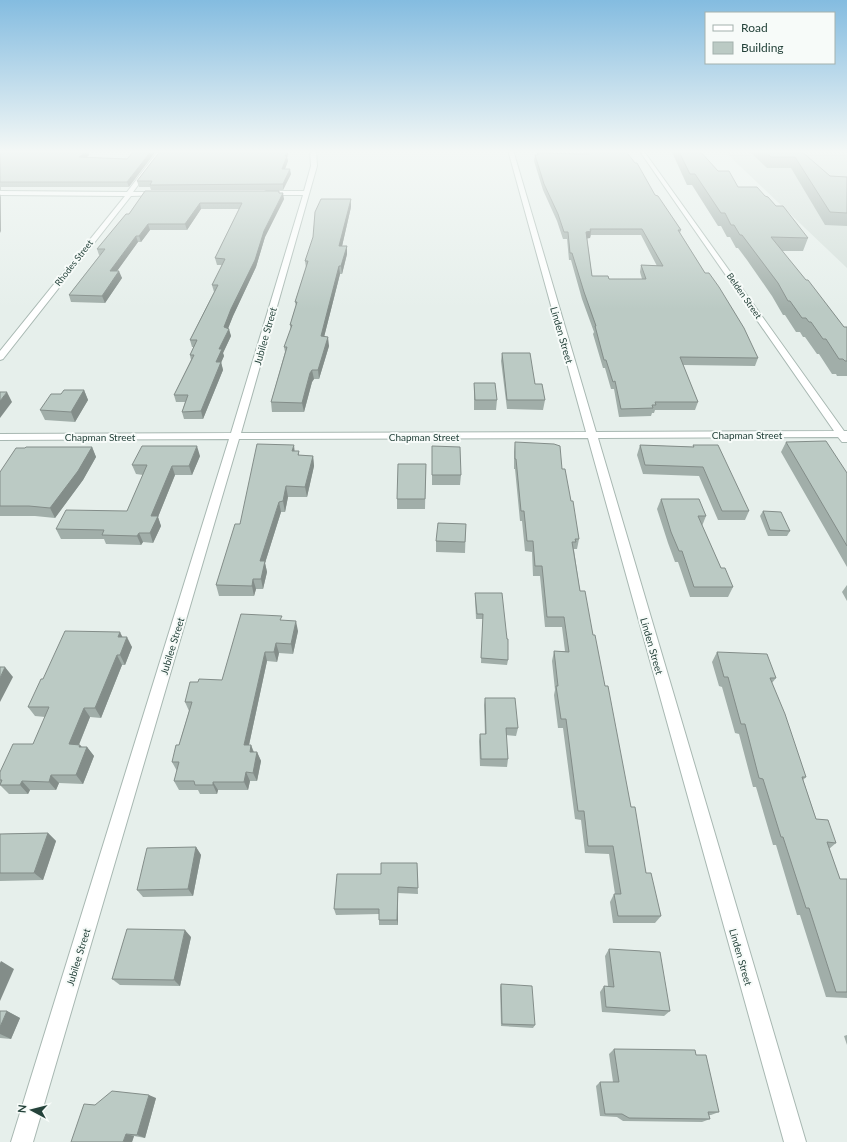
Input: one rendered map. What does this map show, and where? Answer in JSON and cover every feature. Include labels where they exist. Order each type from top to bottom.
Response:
[{"type":"street","name":"Rhodes Street","points":[[0,357],[122,203]]},
{"type":"street","name":"Jubilee Street","points":[[22,1142],[236,437],[304,203]]},
{"type":"street","name":"Linden Street","points":[[525,203],[794,1142]]},
{"type":"street","name":"Belden Street","points":[[679,203],[845,437]]},
{"type":"street","name":"Chapman Street","points":[[0,437],[845,437]]},
{"type":"shaded area","points":[[779,203],[847,203],[847,268]]},
{"type":"building","points":[[136,203],[200,203],[185,224],[148,224],[139,236],[136,236],[110,271],[119,271],[102,296],[69,295],[105,249],[97,249],[126,214],[129,214]]},
{"type":"building","points":[[242,203],[278,203],[264,231],[255,260],[231,309],[224,327],[229,329],[219,349],[222,349],[216,362],[221,362],[201,411],[182,412],[188,395],[174,395],[194,355],[190,355],[197,340],[190,340],[218,285],[212,285],[225,259],[215,258]]},
{"type":"building","points":[[319,203],[350,203],[339,246],[347,246],[341,266],[339,266],[321,336],[328,337],[318,370],[312,370],[310,373],[302,403],[271,402],[287,347],[284,347],[292,325],[290,325],[297,302],[295,302],[308,261],[305,261],[313,237],[315,212]]},
{"type":"building","points":[[553,203],[663,203],[681,230],[678,230],[705,273],[709,273],[719,287],[744,328],[758,358],[680,357],[698,402],[655,402],[656,405],[652,405],[653,408],[621,409],[615,381],[613,382],[606,360],[604,360],[596,326],[572,253],[570,253],[568,232],[564,232]],"holes":[[[590,229],[642,229],[663,266],[641,265],[646,279],[609,279],[608,276],[592,276],[586,232],[591,231]]]},
{"type":"building","points":[[715,203],[774,203],[776,206],[783,206],[808,238],[771,237],[806,280],[808,280],[844,327],[847,327],[847,361],[839,359],[826,339],[823,339],[811,322],[809,322],[806,318],[802,318],[790,301],[788,301],[778,283],[742,235],[740,235],[734,225],[731,225],[725,213],[721,213]]},
{"type":"building","points":[[824,203],[847,203],[847,213],[830,212]]},
{"type":"building","points":[[502,353],[530,353],[535,384],[542,384],[545,400],[507,400]]},
{"type":"building","points":[[474,383],[495,383],[497,400],[475,400]]},
{"type":"building","points":[[64,390],[84,390],[71,412],[40,410],[51,394],[61,394]]},
{"type":"building","points":[[0,392],[7,392],[0,401]]},
{"type":"building","points":[[826,441],[847,473],[847,546],[786,442]]},
{"type":"building","points":[[515,442],[554,444],[560,446],[562,469],[565,469],[571,501],[573,501],[579,539],[575,539],[576,542],[572,542],[580,591],[585,591],[593,635],[595,635],[605,686],[608,686],[631,807],[635,807],[646,873],[651,873],[661,916],[618,916],[614,894],[621,894],[613,846],[588,846],[584,811],[578,811],[566,719],[561,719],[556,686],[558,686],[554,651],[569,652],[564,617],[547,617],[542,566],[535,566],[533,541],[527,541],[524,511],[521,511],[515,459]]},
{"type":"building","points":[[257,444],[294,445],[292,451],[299,451],[298,455],[313,456],[305,487],[286,486],[283,501],[279,502],[260,561],[265,561],[261,579],[253,579],[252,586],[216,585],[235,524],[240,524]]},
{"type":"building","points":[[640,445],[694,447],[693,445],[718,445],[749,511],[722,511],[703,467],[645,465]]},
{"type":"building","points":[[142,446],[197,446],[189,466],[172,466],[151,516],[158,516],[150,533],[139,533],[137,536],[102,535],[104,530],[56,529],[66,510],[127,511],[147,465],[132,465]]},
{"type":"building","points":[[432,446],[460,447],[461,475],[432,475]]},
{"type":"building","points":[[92,447],[78,471],[50,508],[0,506],[0,472],[16,448]]},
{"type":"building","points":[[398,464],[426,464],[425,499],[397,499]]},
{"type":"building","points":[[661,499],[699,499],[706,516],[698,516],[721,568],[725,568],[733,587],[694,587],[682,551],[679,551],[671,532]]},
{"type":"building","points":[[763,511],[781,512],[790,531],[770,530]]},
{"type":"building","points":[[438,523],[466,524],[465,542],[436,541]]},
{"type":"building","points":[[475,593],[502,593],[508,639],[508,660],[481,658],[483,614],[477,614]]},
{"type":"building","points":[[241,614],[282,616],[280,620],[296,621],[291,644],[276,643],[274,652],[265,652],[244,745],[251,745],[250,752],[257,752],[253,773],[246,772],[244,782],[213,782],[213,785],[195,785],[194,781],[174,781],[179,762],[172,762],[176,745],[179,745],[192,702],[185,702],[190,682],[198,682],[199,679],[222,680]]},
{"type":"building","points":[[65,631],[120,632],[118,637],[127,637],[120,655],[117,655],[95,708],[84,708],[69,744],[80,745],[79,747],[87,747],[76,775],[51,775],[49,782],[22,781],[20,785],[0,785],[2,780],[0,780],[0,772],[13,744],[33,744],[49,707],[28,707],[41,679],[43,679]]},
{"type":"building","points":[[717,652],[767,654],[776,678],[770,678],[785,714],[806,777],[802,777],[816,819],[828,820],[836,843],[827,842],[840,879],[847,879],[847,992],[836,992],[809,908],[806,908],[783,837],[781,837],[763,779],[759,778],[745,724],[741,724],[728,677],[724,677]]},
{"type":"building","points":[[0,667],[5,667],[0,678]]},
{"type":"building","points":[[485,698],[515,698],[518,728],[506,728],[508,759],[481,759],[480,734],[486,734]]},
{"type":"building","points":[[48,833],[34,873],[0,873],[0,834]]},
{"type":"building","points":[[196,847],[188,889],[137,890],[147,848]]},
{"type":"building","points":[[381,863],[417,863],[418,888],[398,887],[397,920],[379,920],[379,909],[334,909],[337,874],[381,874]]},
{"type":"building","points":[[127,929],[185,930],[174,980],[112,979]]},
{"type":"building","points":[[609,949],[660,952],[670,1011],[606,1007],[604,986],[614,987]]},
{"type":"building","points":[[501,984],[532,986],[535,1025],[502,1024]]},
{"type":"building","points":[[0,1011],[7,1011],[0,1027]]},
{"type":"building","points":[[614,1049],[695,1050],[696,1055],[706,1055],[719,1112],[708,1112],[710,1119],[629,1118],[622,1114],[605,1114],[600,1082],[619,1082]]},
{"type":"building","points":[[112,1091],[149,1095],[137,1135],[126,1134],[123,1142],[71,1142],[84,1104],[95,1105]]}]
